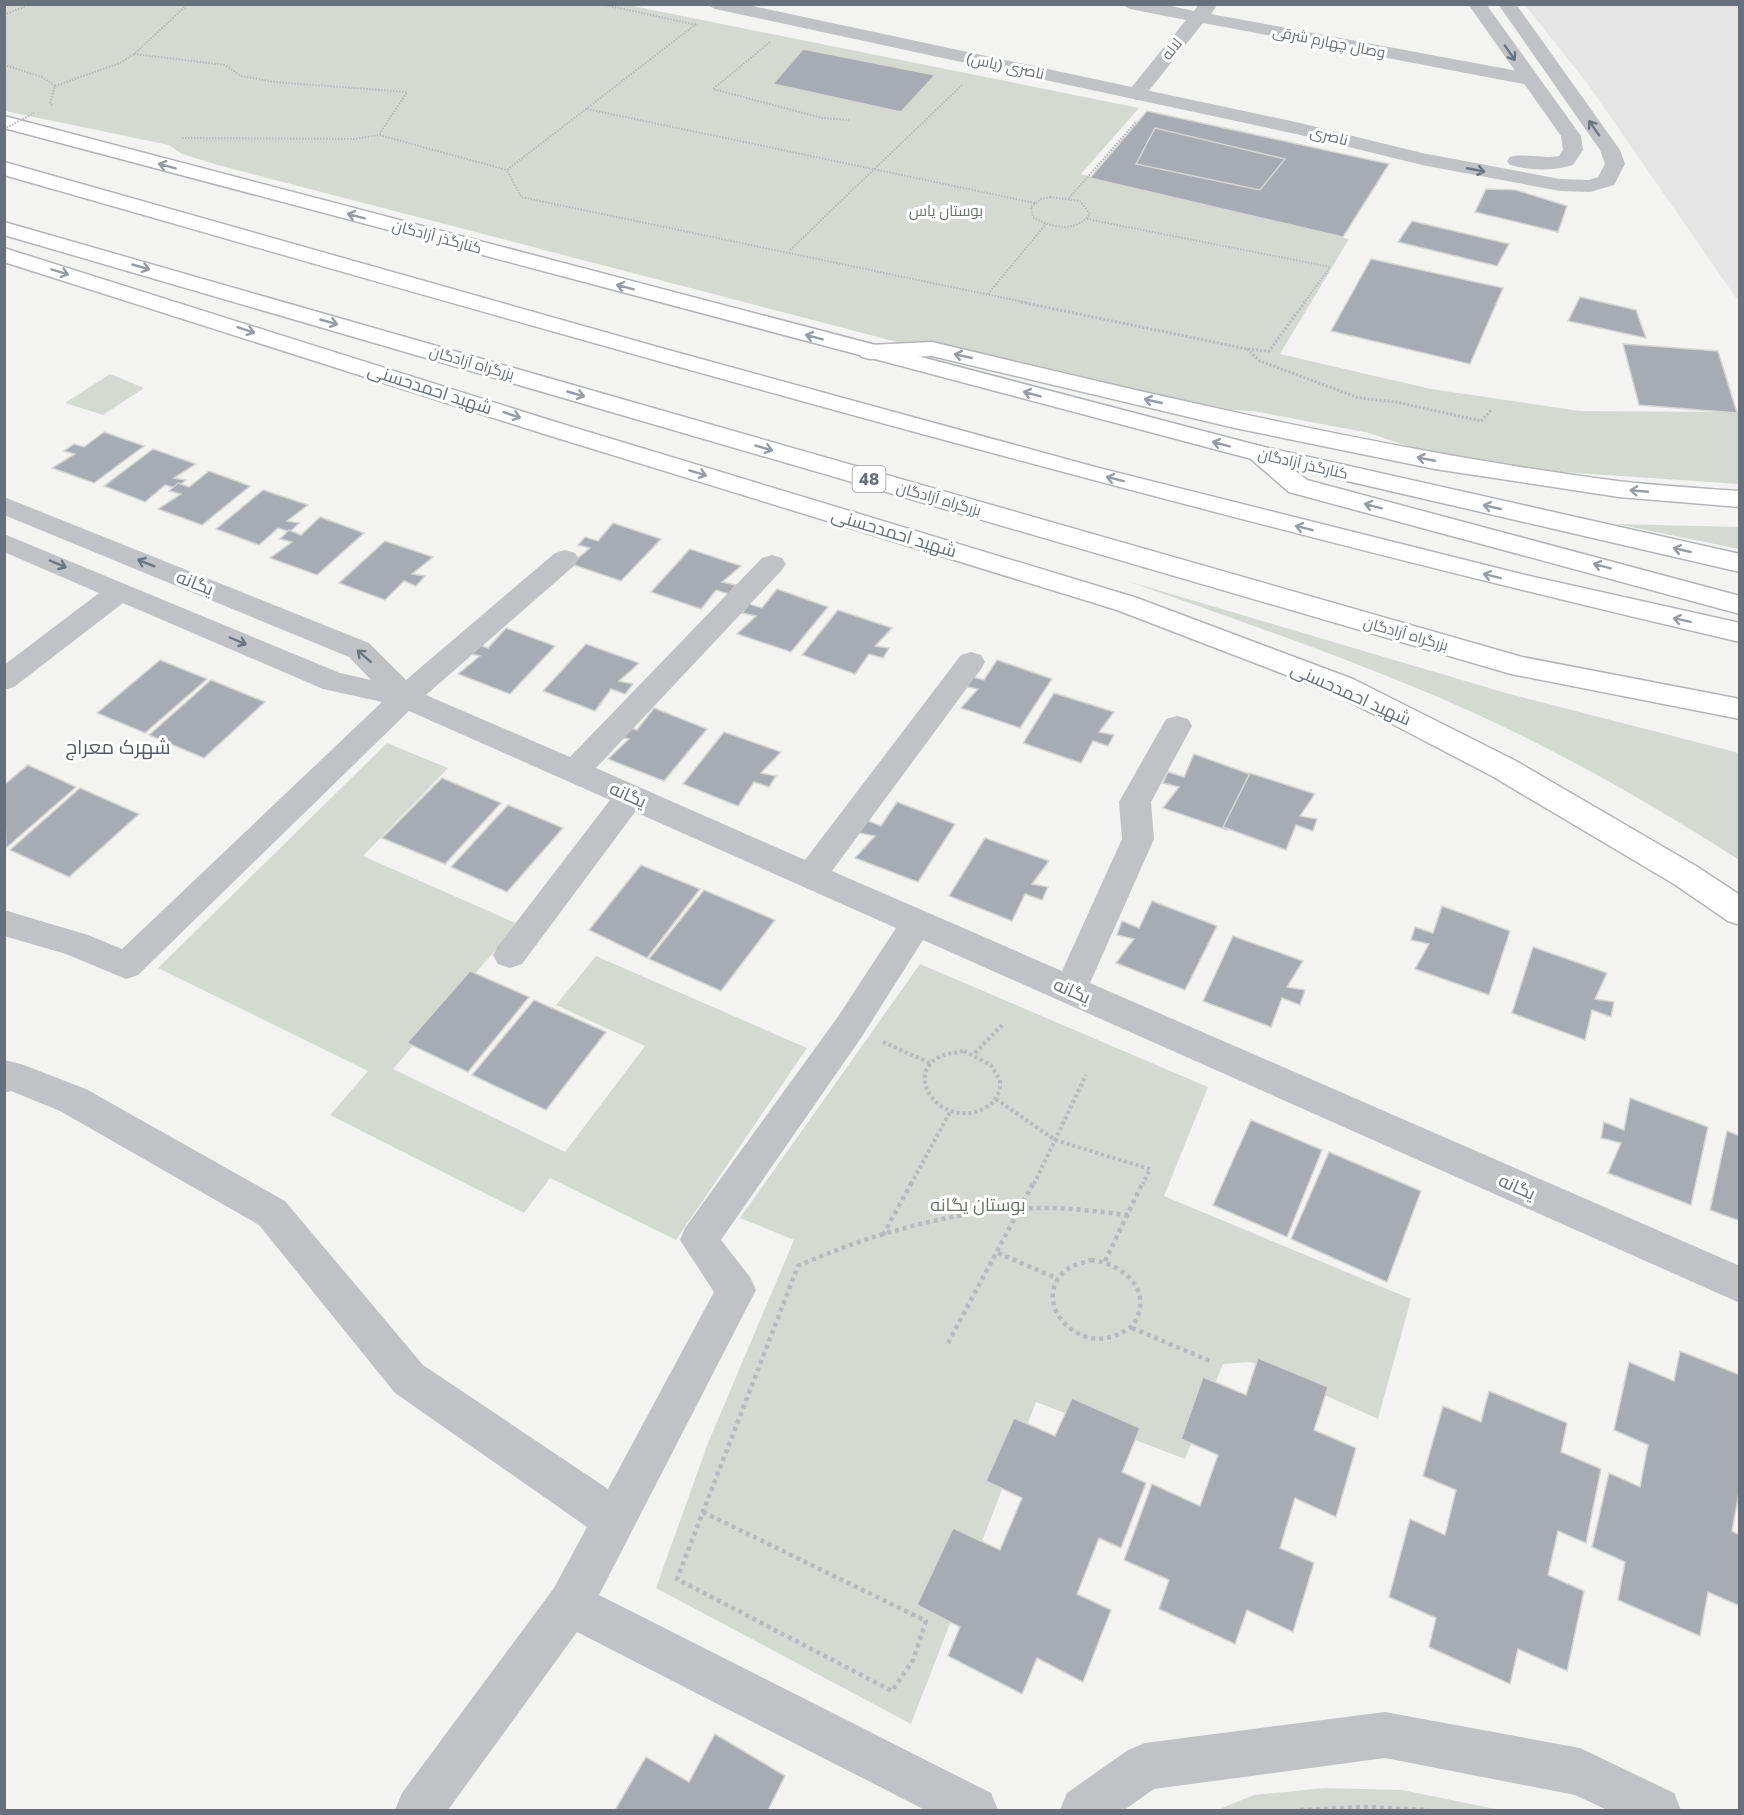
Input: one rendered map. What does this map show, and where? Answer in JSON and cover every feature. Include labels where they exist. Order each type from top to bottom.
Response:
[{"type":"main road","name":"کنارگذر آزادگان","points":[[4,122],[1257,453],[1740,564]]},
{"type":"main road","points":[[4,168],[913,428],[1542,589],[1740,633]]},
{"type":"main road","name":"بزرگراه آزادگان","points":[[4,228],[1521,667],[1740,709]]},
{"type":"main road","name":"شهید احمدحسنی","points":[[4,255],[550,428],[1137,608],[1343,686],[1503,768],[1685,875],[1740,912]]},
{"type":"main road","name":"کنارگذر آزادگان","points":[[870,352],[932,349],[1235,421],[1435,461],[1619,489],[1740,499]]},
{"type":"main road","points":[[1257,453],[1298,486],[1740,604]]},
{"type":"street","name":"ناصری (یاس)","points":[[715,4],[753,8],[1296,128]]},
{"type":"street","name":"وصال چهارم شرقی","points":[[1130,4],[1204,11],[1529,79]]},
{"type":"street","name":"ناصری","points":[[1296,128],[1406,142],[1518,162],[1548,164],[1566,161],[1573,150],[1571,136],[1477,4]]},
{"type":"street","name":"ناصری","points":[[1296,128],[1422,159],[1560,185],[1590,186],[1607,181],[1615,164],[1610,150],[1507,4]]},
{"type":"street","name":"لاله","points":[[1136,94],[1204,11]]},
{"type":"street","name":"یگانه","points":[[4,506],[358,650],[405,697]]},
{"type":"street","name":"یگانه","points":[[4,542],[333,682],[405,697],[1740,1286]]},
{"type":"street","points":[[4,923],[76,944],[126,966],[405,697],[565,559]]},
{"type":"street","points":[[574,771],[772,564]]},
{"type":"street","points":[[4,680],[120,591]]},
{"type":"street","points":[[811,876],[971,662]]},
{"type":"street","points":[[1070,990],[1138,839],[1136,802],[1177,726]]},
{"type":"street","points":[[510,955],[630,796]]},
{"type":"street","points":[[419,1810],[570,1604],[736,1290],[699,1240],[849,1028],[917,922]]},
{"type":"street","points":[[4,1078],[8,1074],[73,1100],[272,1213],[409,1379],[615,1520]]},
{"type":"street","points":[[570,1604],[974,1810]]},
{"type":"street","points":[[1084,1810],[1145,1767],[1385,1735],[1580,1772],[1657,1810]]},
{"type":"path","points":[[4,15],[31,4]]},
{"type":"path","points":[[55,86],[120,63],[134,54],[188,4]]},
{"type":"path","points":[[600,4],[707,27]]},
{"type":"path","points":[[507,170],[696,24]]},
{"type":"path","points":[[761,38],[772,40],[713,89],[822,118],[849,120]]},
{"type":"path","points":[[134,54],[225,65],[241,76],[275,82],[407,92],[379,135]]},
{"type":"path","points":[[4,65],[42,77],[55,86]]},
{"type":"path","points":[[789,251],[965,83]]},
{"type":"path","points":[[55,86],[50,103],[55,108]]},
{"type":"path","points":[[586,109],[1035,203],[1050,197],[1070,198],[1085,204],[1090,214],[1087,219],[1074,225],[1046,224],[1033,216],[1031,212],[1035,203]]},
{"type":"path","points":[[4,129],[34,113]]},
{"type":"path","points":[[1070,198],[1140,117]]},
{"type":"path","points":[[175,138],[355,139],[379,135],[507,170],[521,196],[1247,349],[1269,351],[1330,267],[1087,219]]},
{"type":"path","points":[[988,294],[1046,224]]},
{"type":"path","points":[[1247,349],[1260,361],[1359,398],[1396,402],[1481,421],[1492,409]]},
{"type":"path","points":[[975,1053],[1002,1025]]},
{"type":"path","points":[[849,1028],[930,1063]]},
{"type":"path","points":[[952,1052],[975,1053],[986,1058],[1000,1077],[1000,1088],[996,1099],[976,1113],[950,1112],[938,1107],[929,1098],[925,1087],[924,1078],[930,1063],[952,1052]]},
{"type":"path","points":[[948,1343],[1021,1210],[1086,1076]]},
{"type":"path","points":[[996,1099],[1055,1140],[1150,1169],[1105,1261]]},
{"type":"path","points":[[883,1235],[950,1112]]},
{"type":"path","points":[[703,1512],[926,1621],[913,1660],[892,1691],[677,1579],[798,1266],[827,1252],[883,1235],[950,1220],[1021,1210],[1055,1209],[1128,1215]]},
{"type":"path","points":[[998,1253],[1056,1278]]},
{"type":"path","points":[[1105,1261],[1119,1267],[1131,1277],[1138,1289],[1141,1302],[1139,1316],[1132,1328],[1120,1336],[1107,1340],[1091,1340],[1077,1335],[1064,1326],[1056,1315],[1052,1302],[1052,1289],[1056,1278],[1065,1268],[1077,1262],[1105,1261]]},
{"type":"path","points":[[1132,1328],[1210,1361]]},
{"type":"path","points":[[1300,1810],[1340,1806],[1429,1810]]},
{"type":"shaded area","points":[[1525,5],[1739,5],[1739,302],[1587,83]]},
{"type":"green space","name":"بوستان یاس","points":[[4,5],[628,5],[1139,108],[1081,174],[1349,239],[1280,354],[1431,389],[1580,411],[1739,412],[1739,484],[1517,469],[1440,457],[1369,433],[1253,411],[1188,408],[897,342],[218,165],[182,154],[169,145],[5,111]]},
{"type":"green space","points":[[110,374],[144,388],[103,415],[65,403]]},
{"type":"green space","points":[[1616,524],[1739,527],[1739,549]]},
{"type":"green space","points":[[1127,581],[1506,693],[1739,753],[1739,860],[1671,817],[1600,777],[1529,739],[1456,705],[1334,655]]},
{"type":"green space","points":[[387,743],[448,768],[363,856],[518,924],[393,1069],[565,1152],[645,1046],[556,1005],[596,956],[807,1048],[676,1240],[550,1178],[524,1213],[330,1115],[368,1071],[158,968]]},
{"type":"green space","name":"بوستان یگانه","points":[[920,964],[1208,1087],[1164,1196],[1411,1299],[1378,1419],[1251,1362],[1223,1364],[1185,1459],[1036,1402],[911,1724],[656,1588],[708,1443],[794,1240],[740,1218]]},
{"type":"green space","points":[[1324,1788],[1402,1790],[1500,1810],[1217,1810],[1254,1795]]},
{"type":"building","points":[[803,49],[935,75],[901,112],[773,84]]},
{"type":"building","points":[[1147,111],[1389,164],[1343,237],[1090,178]]},
{"type":"building","points":[[1155,128],[1285,159],[1260,190],[1136,164]]},
{"type":"building","points":[[1486,189],[1516,190],[1567,206],[1558,232],[1475,212]]},
{"type":"building","points":[[1412,221],[1509,244],[1497,266],[1398,242]]},
{"type":"building","points":[[1371,259],[1503,288],[1470,364],[1331,331]]},
{"type":"building","points":[[1580,297],[1636,310],[1646,338],[1568,321]]},
{"type":"building","points":[[1623,344],[1718,351],[1737,413],[1639,405]]},
{"type":"building","points":[[104,432],[144,446],[94,483],[52,468],[75,454],[64,451],[74,444],[84,447]]},
{"type":"building","points":[[153,449],[196,464],[174,478],[186,480],[176,488],[165,485],[145,502],[104,486]]},
{"type":"building","points":[[209,471],[250,486],[202,525],[158,509],[181,494],[169,491],[178,483],[189,487]]},
{"type":"building","points":[[263,490],[308,505],[287,521],[299,523],[290,532],[278,528],[259,545],[216,529]]},
{"type":"building","points":[[320,517],[364,533],[317,575],[270,558],[292,542],[280,539],[289,530],[301,535]]},
{"type":"building","points":[[613,523],[661,539],[621,581],[571,564],[590,548],[578,545],[585,537],[598,541]]},
{"type":"building","points":[[385,541],[433,557],[412,574],[425,576],[416,586],[404,581],[385,600],[339,583]]},
{"type":"building","points":[[690,549],[741,566],[722,582],[736,585],[729,594],[716,590],[701,609],[651,592]]},
{"type":"building","points":[[777,589],[828,607],[791,652],[737,634],[756,616],[742,613],[749,604],[762,608]]},
{"type":"building","points":[[838,610],[892,628],[875,646],[889,648],[883,658],[869,654],[855,674],[802,655]]},
{"type":"building","points":[[506,628],[555,646],[510,694],[458,674],[480,656],[467,653],[475,643],[488,648]]},
{"type":"building","points":[[586,644],[639,663],[619,681],[633,684],[625,694],[611,689],[595,711],[543,691]]},
{"type":"building","points":[[160,660],[207,679],[145,733],[97,713]]},
{"type":"building","points":[[997,660],[1052,679],[1020,728],[961,708],[978,689],[963,686],[969,676],[984,680]]},
{"type":"building","points":[[211,680],[265,702],[204,758],[149,735]]},
{"type":"building","points":[[1054,693],[1114,712],[1099,732],[1114,735],[1108,746],[1093,741],[1081,763],[1023,743]]},
{"type":"building","points":[[654,708],[707,729],[664,781],[608,759],[629,739],[615,736],[623,725],[637,730]]},
{"type":"building","points":[[724,732],[781,752],[761,773],[776,776],[769,787],[754,782],[738,806],[683,784]]},
{"type":"building","points":[[1194,754],[1255,776],[1227,830],[1163,808],[1179,787],[1163,783],[1168,772],[1184,777]]},
{"type":"building","points":[[28,765],[76,787],[6,848],[4,785]]},
{"type":"building","points":[[1250,773],[1315,794],[1300,816],[1317,819],[1313,831],[1296,825],[1286,850],[1223,827]]},
{"type":"building","points":[[442,778],[501,803],[445,864],[382,838]]},
{"type":"building","points":[[80,788],[139,814],[69,877],[10,850]]},
{"type":"building","points":[[897,802],[955,824],[918,882],[855,858],[875,836],[859,833],[866,820],[881,826]]},
{"type":"building","points":[[508,805],[563,828],[507,892],[451,867]]},
{"type":"building","points":[[985,838],[1049,861],[1032,884],[1048,887],[1042,900],[1025,894],[1012,921],[949,896]]},
{"type":"building","points":[[641,865],[700,889],[647,958],[589,930]]},
{"type":"building","points":[[704,890],[775,920],[721,991],[649,959]]},
{"type":"building","points":[[1152,901],[1217,926],[1185,990],[1116,963],[1134,939],[1117,935],[1122,921],[1139,928]]},
{"type":"building","points":[[1442,906],[1510,931],[1489,995],[1415,969],[1429,944],[1411,940],[1415,927],[1433,933]]},
{"type":"building","points":[[1233,936],[1303,961],[1287,987],[1305,990],[1300,1005],[1282,998],[1271,1027],[1203,1001]]},
{"type":"building","points":[[1533,947],[1607,973],[1595,999],[1614,1002],[1611,1017],[1592,1010],[1585,1040],[1512,1013]]},
{"type":"building","points":[[470,971],[529,997],[468,1072],[407,1043]]},
{"type":"building","points":[[534,1000],[606,1032],[546,1110],[472,1075]]},
{"type":"building","points":[[1630,1098],[1708,1127],[1691,1205],[1608,1173],[1621,1143],[1601,1138],[1604,1122],[1624,1130]]},
{"type":"building","points":[[1251,1120],[1322,1150],[1287,1237],[1213,1205]]},
{"type":"building","points":[[1727,1131],[1740,1136],[1740,1221],[1710,1210]]},
{"type":"building","points":[[1329,1152],[1421,1191],[1387,1282],[1291,1239]]},
{"type":"building","points":[[1680,1351],[1740,1375],[1740,1487],[1732,1531],[1740,1535],[1740,1606],[1708,1592],[1700,1636],[1618,1600],[1625,1562],[1592,1547],[1609,1473],[1640,1487],[1648,1445],[1614,1430],[1629,1362],[1674,1381]]},
{"type":"building","points":[[1258,1358],[1328,1387],[1314,1430],[1356,1448],[1336,1517],[1295,1498],[1280,1548],[1314,1563],[1293,1632],[1247,1610],[1235,1644],[1159,1609],[1169,1580],[1124,1560],[1152,1484],[1200,1506],[1218,1455],[1181,1439],[1203,1377],[1246,1395]]},
{"type":"building","points":[[1489,1391],[1567,1423],[1561,1452],[1601,1469],[1586,1543],[1558,1531],[1548,1575],[1584,1591],[1567,1671],[1518,1649],[1510,1684],[1429,1647],[1436,1618],[1389,1597],[1410,1519],[1445,1535],[1456,1490],[1423,1476],[1443,1406],[1481,1422]]},
{"type":"building","points":[[1072,1398],[1140,1428],[1122,1472],[1146,1483],[1121,1548],[1099,1538],[1077,1594],[1111,1610],[1083,1682],[1037,1658],[1022,1694],[948,1656],[960,1627],[917,1605],[953,1528],[1000,1550],[1022,1498],[986,1481],[1014,1418],[1055,1436]]},
{"type":"building","points":[[715,1734],[785,1776],[768,1810],[615,1810],[646,1757],[689,1782]]},
{"type":"district","name":"شهرک معراج","points":[[118,747]]}]
